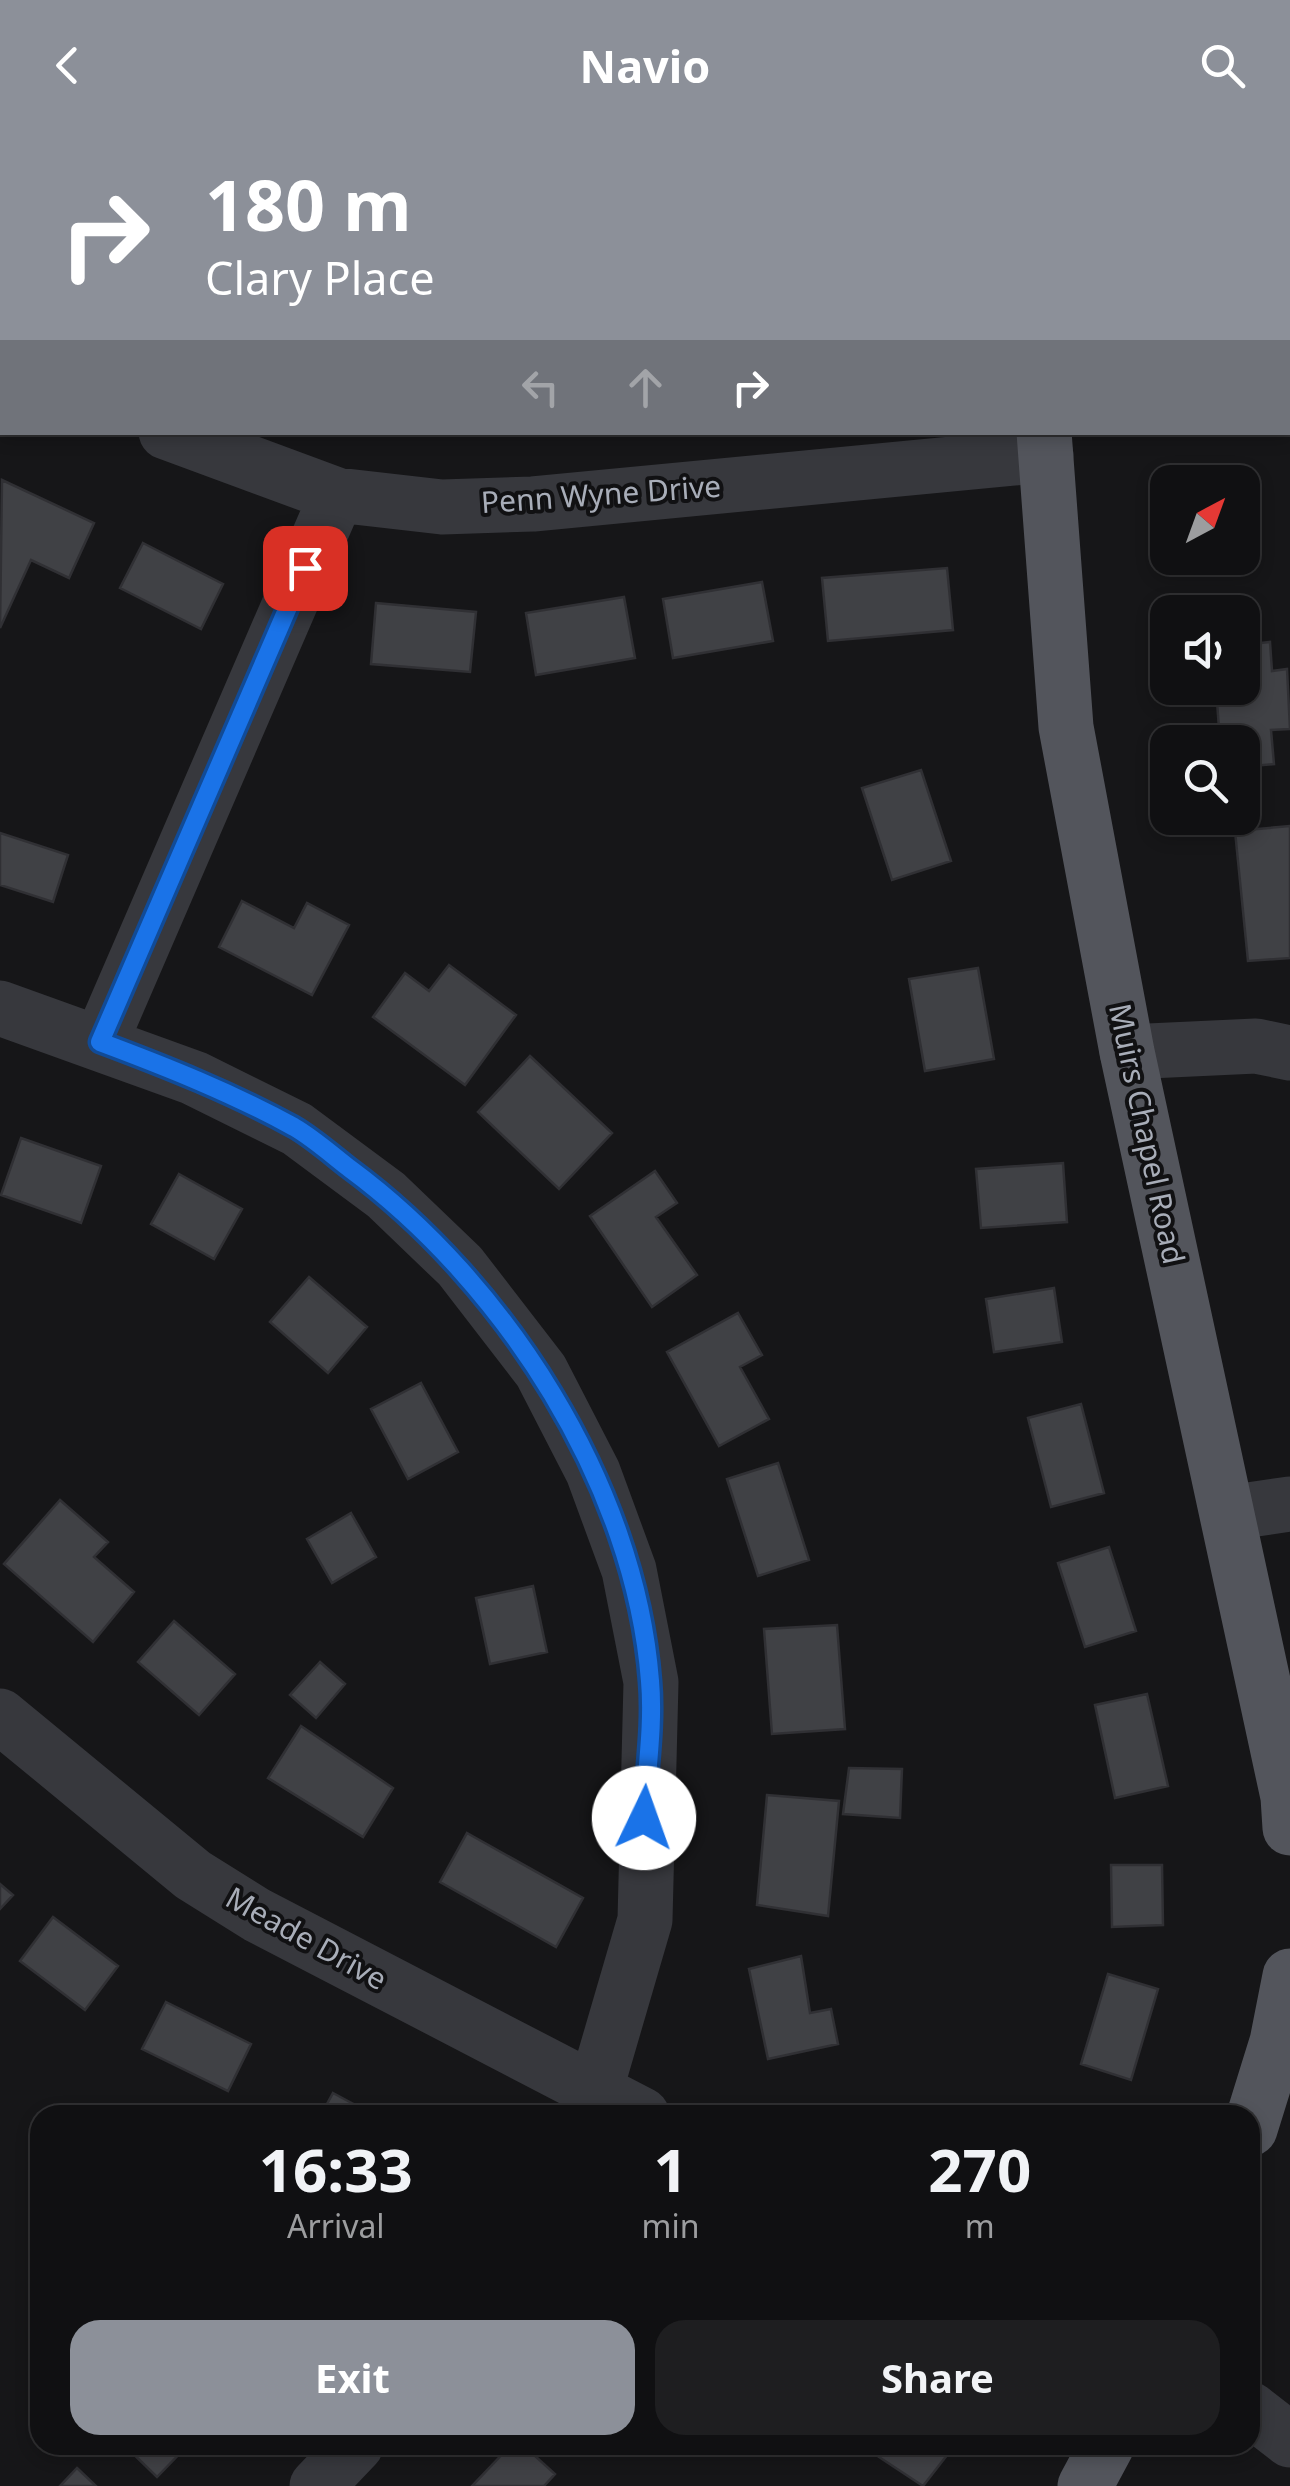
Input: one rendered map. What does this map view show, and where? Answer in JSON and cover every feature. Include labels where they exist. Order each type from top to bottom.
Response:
[{"type":"main road","name":"Muirs Chapel Road","points":[[1045,444],[1066,728],[1127,1052],[1288,1797],[1290,1828]]},
{"type":"main road","points":[[1257,2105],[1290,1976]]},
{"type":"main road","points":[[1085,2486],[1102,2455]]},
{"type":"street","name":"Penn Wyne Drive","points":[[174,435],[337,495],[442,506],[533,504],[1045,444]]},
{"type":"street","points":[[100,1042],[337,495]]},
{"type":"street","points":[[0,1008],[194,1078],[297,1129],[386,1195],[460,1266],[541,1371],[593,1472],[629,1570],[650,1682],[645,1920],[610,2105]]},
{"type":"street","points":[[1127,1052],[1256,1046],[1290,1053]]},
{"type":"street","points":[[1228,1513],[1290,1504]]},
{"type":"street","name":"Meade Drive","points":[[0,1716],[193,1875],[257,1915],[604,2105]]},
{"type":"street","points":[[1260,2418],[1290,2440]]},
{"type":"street","points":[[317,2486],[346,2455]]},
{"type":"building","points":[[2,480],[94,523],[69,578],[31,560],[0,628]]},
{"type":"building","points":[[143,543],[223,584],[201,629],[120,588]]},
{"type":"building","points":[[947,568],[953,630],[828,641],[822,578]]},
{"type":"building","points":[[762,582],[773,641],[673,658],[663,599]]},
{"type":"building","points":[[624,597],[635,658],[536,675],[526,613]]},
{"type":"building","points":[[376,603],[476,612],[470,672],[371,664]]},
{"type":"building","points":[[1270,642],[1272,671],[1287,669],[1290,729],[1271,730],[1274,764],[1260,765],[1260,725],[1219,725],[1217,705],[1260,705],[1260,643]]},
{"type":"building","points":[[921,770],[951,861],[892,880],[862,788]]},
{"type":"building","points":[[1290,826],[1290,958],[1248,961],[1235,835],[1260,835],[1260,829]]},
{"type":"building","points":[[0,833],[68,855],[53,902],[0,885]]},
{"type":"building","points":[[242,901],[294,928],[307,903],[349,925],[312,995],[219,947]]},
{"type":"building","points":[[449,965],[516,1015],[465,1085],[373,1017],[405,973],[429,991]]},
{"type":"building","points":[[978,968],[994,1059],[925,1071],[909,979]]},
{"type":"building","points":[[530,1056],[612,1133],[559,1189],[478,1112]]},
{"type":"building","points":[[21,1138],[101,1166],[81,1223],[1,1195]]},
{"type":"building","points":[[1063,1163],[1067,1222],[981,1228],[976,1169]]},
{"type":"building","points":[[655,1171],[677,1203],[656,1217],[697,1275],[652,1307],[590,1216]]},
{"type":"building","points":[[179,1174],[242,1209],[214,1259],[151,1224]]},
{"type":"building","points":[[309,1277],[367,1327],[328,1373],[270,1322]]},
{"type":"building","points":[[1054,1288],[1062,1342],[994,1352],[986,1299]]},
{"type":"building","points":[[738,1313],[762,1355],[740,1367],[769,1419],[719,1446],[667,1352]]},
{"type":"building","points":[[421,1383],[458,1452],[408,1479],[371,1409]]},
{"type":"building","points":[[1081,1404],[1104,1493],[1051,1507],[1028,1418]]},
{"type":"building","points":[[778,1463],[809,1560],[758,1576],[727,1479]]},
{"type":"building","points":[[60,1500],[108,1542],[94,1557],[134,1592],[93,1642],[4,1564]]},
{"type":"building","points":[[351,1513],[376,1557],[332,1583],[307,1539]]},
{"type":"building","points":[[1109,1547],[1136,1631],[1085,1647],[1058,1563]]},
{"type":"building","points":[[533,1586],[547,1652],[490,1664],[476,1598]]},
{"type":"building","points":[[174,1621],[235,1674],[199,1715],[138,1662]]},
{"type":"building","points":[[837,1625],[845,1729],[772,1734],[764,1629]]},
{"type":"building","points":[[320,1662],[345,1684],[316,1718],[290,1695]]},
{"type":"building","points":[[1147,1694],[1168,1786],[1115,1798],[1095,1705]]},
{"type":"building","points":[[301,1726],[393,1788],[363,1837],[268,1778]]},
{"type":"building","points":[[849,1768],[902,1769],[900,1818],[843,1814]]},
{"type":"building","points":[[767,1795],[839,1801],[828,1916],[757,1905]]},
{"type":"building","points":[[467,1833],[583,1898],[556,1947],[440,1882]]},
{"type":"building","points":[[1111,1865],[1162,1865],[1163,1925],[1112,1927]]},
{"type":"building","points":[[0,1884],[13,1895],[0,1909]]},
{"type":"building","points":[[53,1917],[118,1966],[85,2010],[20,1961]]},
{"type":"building","points":[[801,1956],[810,2013],[831,2009],[838,2044],[768,2059],[749,1969]]},
{"type":"building","points":[[1108,1974],[1158,1989],[1131,2080],[1081,2064]]},
{"type":"building","points":[[166,2002],[251,2044],[228,2091],[142,2049]]},
{"type":"building","points":[[333,2093],[355,2105],[326,2105]]},
{"type":"building","points":[[134,2455],[178,2455],[157,2477]]},
{"type":"building","points":[[501,2455],[534,2455],[555,2474],[544,2486],[472,2486]]},
{"type":"building","points":[[880,2455],[947,2455],[923,2486]]},
{"type":"building","points":[[77,2468],[96,2486],[60,2486]]},
{"type":"route","points":[[305,568],[100,1042],[194,1078],[297,1129],[386,1195],[460,1266],[541,1371],[593,1472],[629,1570],[650,1682],[644,1818]]}]
